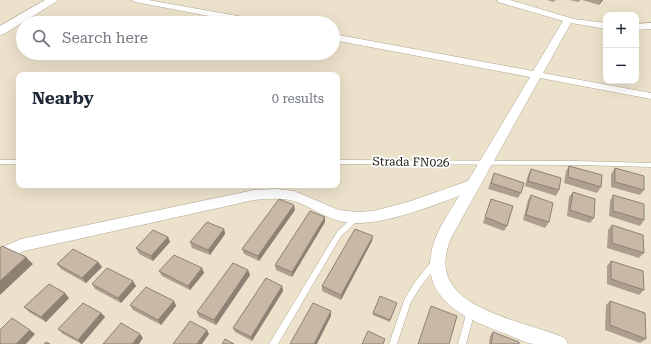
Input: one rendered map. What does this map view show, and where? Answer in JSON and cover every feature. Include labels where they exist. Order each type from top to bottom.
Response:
[{"type":"main road","points":[[26,16],[53,0]]},
{"type":"main road","points":[[38,16],[64,0]]},
{"type":"main road","points":[[0,31],[16,22]]},
{"type":"main road","points":[[0,39],[16,29]]},
{"type":"street","points":[[135,0],[222,16]]},
{"type":"street","points":[[501,0],[568,20],[603,26]]},
{"type":"street","points":[[559,344],[490,319],[453,299],[439,274],[438,260],[439,249],[445,233],[568,20]]},
{"type":"street","points":[[639,26],[651,26]]},
{"type":"street","points":[[340,38],[651,96]]},
{"type":"street","points":[[0,255],[21,245],[254,196],[284,194],[299,198],[345,217],[356,218],[393,212],[436,199],[472,185]]},
{"type":"lane","points":[[0,162],[16,162]]},
{"type":"lane","name":"Strada FN026","points":[[340,162],[578,163],[651,166]]},
{"type":"lane","points":[[273,344],[340,234],[356,218]]},
{"type":"lane","points":[[393,344],[408,301],[418,284],[438,260]]},
{"type":"lane","points":[[462,344],[471,310]]},
{"type":"building","points":[[569,166],[602,175],[601,187],[568,177]]},
{"type":"building","points":[[615,168],[644,176],[644,190],[615,182]]},
{"type":"building","points":[[531,169],[561,178],[559,190],[528,181]]},
{"type":"building","points":[[494,173],[524,183],[521,193],[491,183]]},
{"type":"building","points":[[573,192],[595,199],[594,218],[570,210]]},
{"type":"building","points":[[531,195],[553,203],[549,222],[526,215]]},
{"type":"building","points":[[613,195],[644,204],[644,220],[613,211]]},
{"type":"building","points":[[279,199],[294,205],[258,256],[242,249]]},
{"type":"building","points":[[491,199],[513,206],[507,226],[485,217]]},
{"type":"building","points":[[310,211],[325,217],[292,272],[275,265]]},
{"type":"building","points":[[207,222],[224,229],[208,250],[190,242]]},
{"type":"building","points":[[612,225],[643,235],[644,253],[612,243]]},
{"type":"building","points":[[355,229],[373,236],[341,295],[322,286]]},
{"type":"building","points":[[153,230],[168,237],[151,256],[136,248]]},
{"type":"building","points":[[2,246],[26,257],[0,281],[0,248]]},
{"type":"building","points":[[73,249],[98,262],[82,278],[57,264]]},
{"type":"building","points":[[174,255],[202,268],[188,286],[159,271]]},
{"type":"building","points":[[611,261],[643,271],[644,290],[611,279]]},
{"type":"building","points":[[233,263],[248,270],[214,320],[197,312]]},
{"type":"building","points":[[107,268],[133,281],[118,298],[92,284]]},
{"type":"building","points":[[266,278],[282,286],[251,337],[233,328]]},
{"type":"building","points":[[49,284],[65,293],[41,317],[24,307]]},
{"type":"building","points":[[146,287],[174,301],[158,320],[130,305]]},
{"type":"building","points":[[380,296],[397,303],[390,320],[373,313]]},
{"type":"building","points":[[610,301],[645,313],[646,339],[610,325]]},
{"type":"building","points":[[83,303],[101,313],[78,340],[58,329]]},
{"type":"building","points":[[313,303],[331,311],[314,344],[290,344]]},
{"type":"building","points":[[431,306],[457,316],[449,344],[418,344]]},
{"type":"building","points":[[12,318],[30,330],[16,344],[0,344],[0,330]]},
{"type":"building","points":[[190,321],[207,330],[197,344],[173,344]]},
{"type":"building","points":[[121,323],[140,334],[132,344],[103,344]]},
{"type":"building","points":[[368,331],[385,339],[383,344],[362,344]]},
{"type":"building","points":[[493,332],[519,342],[519,344],[491,344]]},
{"type":"building","points":[[225,339],[234,344],[222,344]]}]
